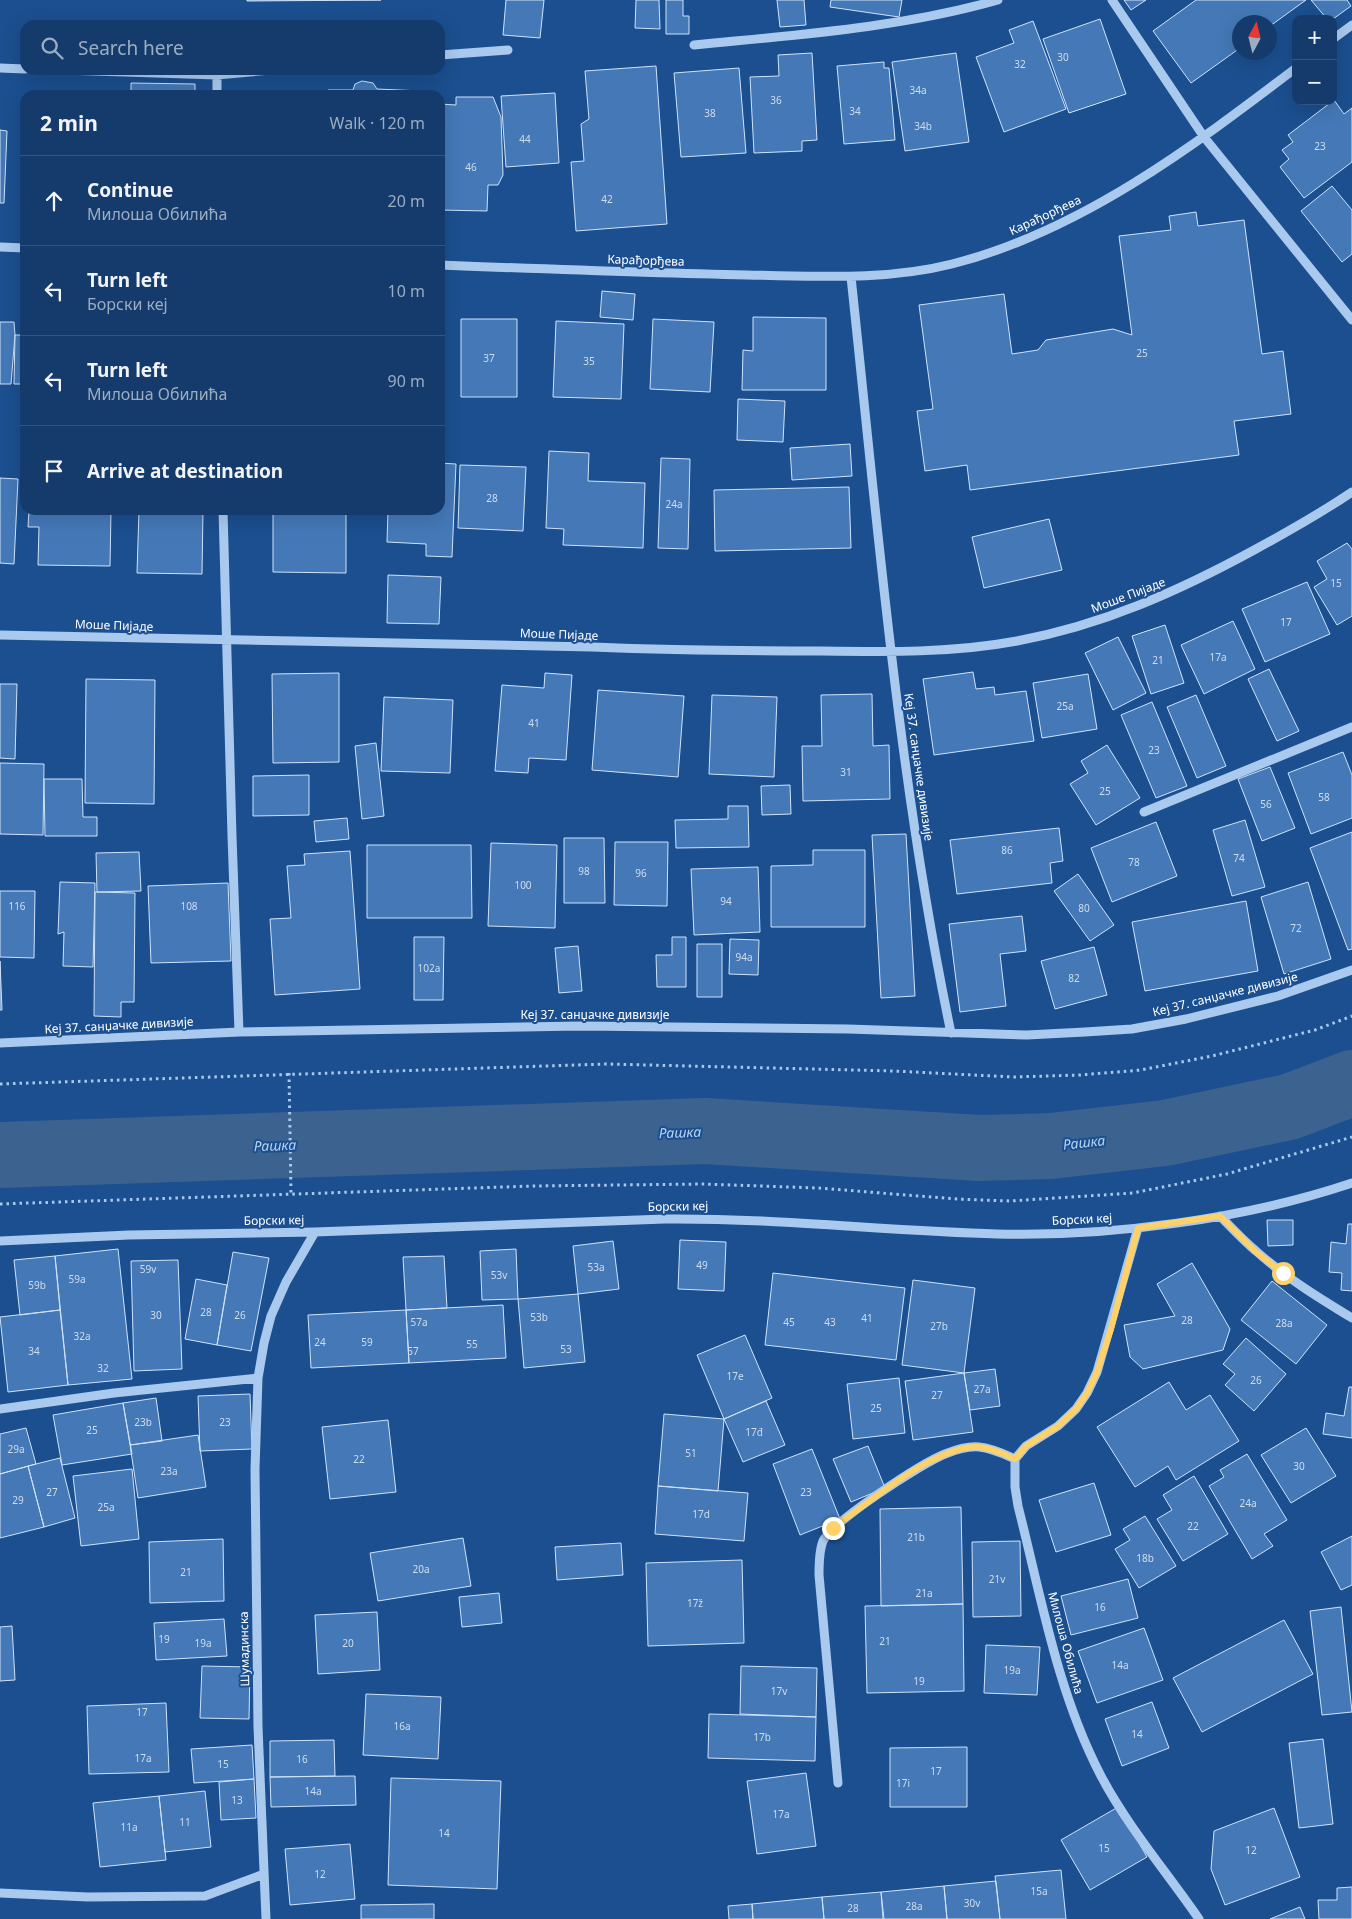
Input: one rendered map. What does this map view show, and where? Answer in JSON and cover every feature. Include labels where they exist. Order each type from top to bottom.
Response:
[{"type":"street","points":[[694,45],[902,21],[998,0]]},
{"type":"street","points":[[1112,0],[1204,137],[1352,320]]},
{"type":"street","points":[[1337,36],[1352,25]]},
{"type":"street","points":[[445,55],[508,50]]},
{"type":"street","points":[[0,68],[20,69]]},
{"type":"street","name":"Карађорђева","points":[[445,265],[671,274],[851,277],[903,273],[951,264],[1033,237],[1073,217],[1126,187],[1204,137],[1292,71]]},
{"type":"street","points":[[217,75],[217,90]]},
{"type":"street","points":[[0,247],[20,248]]},
{"type":"street","points":[[851,277],[891,652]]},
{"type":"street","name":"Моше Пијаде","points":[[0,634],[227,641],[450,643],[707,651],[891,652],[970,648],[1018,641],[1118,615],[1168,594],[1234,560],[1314,516],[1352,492]]},
{"type":"street","points":[[222,515],[239,1032]]},
{"type":"street","name":"Кеј 37. санџачке дивизије","points":[[891,652],[916,839],[935,957],[951,1034]]},
{"type":"street","points":[[1144,812],[1352,727]]},
{"type":"street","name":"Кеј 37. санџачке дивизије","points":[[0,1042],[239,1032],[580,1026],[848,1029],[951,1034],[1027,1035],[1132,1029],[1186,1019],[1278,996],[1352,970]]},
{"type":"street","name":"Борски кеј","points":[[0,1241],[129,1235],[316,1232],[665,1218],[720,1218],[998,1234],[1053,1233],[1138,1228],[1220,1216],[1322,1193],[1352,1183]]},
{"type":"street","points":[[1220,1216],[1256,1252],[1283,1273],[1352,1318]]},
{"type":"street","points":[[838,1783],[819,1575],[823,1541],[833,1528],[921,1466],[962,1448],[978,1447],[994,1450],[1015,1459],[1026,1446],[1058,1426],[1076,1409],[1087,1393],[1103,1355],[1138,1228]]},
{"type":"street","name":"Шумадинска","points":[[266,1919],[257,1717],[255,1469],[258,1378],[264,1344],[272,1316],[286,1282],[316,1232]]},
{"type":"street","points":[[0,1409],[114,1393],[258,1378]]},
{"type":"street","name":"Милоша Обилића","points":[[1015,1459],[1015,1487],[1018,1506],[1060,1676],[1070,1706],[1100,1775],[1198,1919]]},
{"type":"street","points":[[0,1893],[88,1897],[205,1896],[264,1874]]},
{"type":"path","points":[[0,1084],[606,1064],[894,1071],[1013,1077],[1080,1075],[1140,1070],[1212,1056],[1315,1030],[1352,1016]]},
{"type":"path","points":[[288,1073],[290,1194]]},
{"type":"path","points":[[0,1204],[532,1186],[703,1184],[818,1188],[957,1199],[1010,1201],[1133,1193],[1226,1174],[1352,1137]]},
{"type":"building","points":[[247,0],[381,0],[247,1]]},
{"type":"building","points":[[506,0],[544,0],[540,38],[503,35]]},
{"type":"building","points":[[636,0],[659,0],[660,29],[635,28]]},
{"type":"building","points":[[666,0],[683,0],[683,16],[689,16],[689,34],[666,34]]},
{"type":"building","points":[[777,0],[804,0],[806,25],[780,27]]},
{"type":"building","points":[[831,0],[902,0],[899,17],[830,7]]},
{"type":"building","points":[[1124,0],[1146,0],[1131,10]]},
{"type":"building","points":[[1196,0],[1306,0],[1277,21],[1277,15],[1232,15],[1232,54],[1191,83],[1153,31]]},
{"type":"building","points":[[1311,0],[1347,0],[1351,6],[1337,16],[1324,15]]},
{"type":"building","points":[[1100,19],[1126,94],[1069,113],[1043,39]]},
{"type":"building","points":[[1033,21],[1066,109],[1004,132],[976,57],[1014,43],[1009,30]]},
{"type":"building","points":[[812,53],[817,140],[802,141],[802,151],[754,153],[750,77],[779,76],[778,55]]},
{"type":"building","points":[[956,53],[969,142],[905,151],[892,62]]},
{"type":"building","points":[[884,62],[884,68],[889,68],[895,140],[844,144],[837,66]]},
{"type":"building","points":[[656,66],[667,224],[576,231],[571,162],[584,161],[581,124],[589,119],[585,71]]},
{"type":"building","points":[[739,68],[746,153],[681,157],[674,73]]},
{"type":"building","points":[[362,81],[373,83],[377,89],[400,90],[353,90],[355,84]]},
{"type":"building","points":[[131,83],[195,84],[195,90],[131,90]]},
{"type":"building","points":[[555,93],[559,163],[506,167],[501,96]]},
{"type":"building","points":[[456,97],[493,97],[501,117],[503,175],[498,185],[488,185],[487,211],[445,210],[445,104],[456,105]]},
{"type":"building","points":[[1337,104],[1344,114],[1352,108],[1352,162],[1304,198],[1280,167],[1289,159],[1282,150],[1293,142],[1288,135],[1327,105]]},
{"type":"building","points":[[0,130],[7,131],[4,203],[0,203]]},
{"type":"building","points":[[1332,186],[1352,210],[1352,254],[1342,262],[1301,211]]},
{"type":"building","points":[[1196,212],[1198,226],[1244,220],[1262,354],[1283,351],[1291,414],[1234,421],[1239,455],[970,490],[967,465],[925,471],[917,411],[933,409],[919,305],[1004,294],[1012,354],[1038,350],[1046,340],[1113,329],[1132,335],[1119,236],[1171,230],[1169,216]]},
{"type":"building","points":[[602,291],[635,294],[633,320],[600,317]]},
{"type":"building","points":[[753,317],[826,318],[826,390],[742,390],[743,350],[753,351]]},
{"type":"building","points":[[461,319],[517,319],[517,397],[461,397]]},
{"type":"building","points":[[653,319],[714,322],[710,392],[650,389]]},
{"type":"building","points":[[556,321],[624,324],[621,399],[553,397]]},
{"type":"building","points":[[0,322],[14,322],[15,335],[11,384],[0,384]]},
{"type":"building","points":[[15,335],[20,335],[20,384],[14,384]]},
{"type":"building","points":[[738,399],[785,401],[783,442],[737,440]]},
{"type":"building","points":[[850,444],[852,476],[792,480],[790,448]]},
{"type":"building","points":[[549,451],[589,453],[588,481],[645,483],[643,548],[563,545],[564,529],[546,528]]},
{"type":"building","points":[[661,458],[690,459],[688,549],[658,548]]},
{"type":"building","points":[[445,463],[456,464],[452,557],[426,556],[426,544],[387,542],[388,515],[445,515]]},
{"type":"building","points":[[460,465],[526,467],[523,531],[458,528]]},
{"type":"building","points":[[0,478],[18,479],[14,564],[0,563]]},
{"type":"building","points":[[849,487],[851,548],[715,551],[714,490]]},
{"type":"building","points":[[29,515],[111,515],[110,566],[38,565],[39,527],[28,527]]},
{"type":"building","points":[[139,515],[203,515],[202,574],[137,573]]},
{"type":"building","points":[[273,515],[346,515],[346,573],[273,572]]},
{"type":"building","points":[[1049,519],[1062,570],[984,588],[972,537]]},
{"type":"building","points":[[1347,543],[1352,549],[1352,616],[1337,625],[1314,587],[1327,579],[1317,561]]},
{"type":"building","points":[[388,575],[441,577],[439,624],[387,623]]},
{"type":"building","points":[[1307,582],[1330,634],[1265,662],[1242,609]]},
{"type":"building","points":[[1233,621],[1255,669],[1204,694],[1181,645]]},
{"type":"building","points":[[1165,625],[1184,683],[1151,694],[1132,636]]},
{"type":"building","points":[[1118,637],[1146,693],[1113,710],[1085,653]]},
{"type":"building","points":[[1269,669],[1299,731],[1277,741],[1248,679]]},
{"type":"building","points":[[973,672],[976,689],[994,687],[995,695],[1026,691],[1034,741],[934,755],[923,679]]},
{"type":"building","points":[[339,673],[339,762],[273,763],[272,674]]},
{"type":"building","points":[[545,673],[572,675],[566,760],[529,758],[528,773],[495,771],[502,685],[544,688]]},
{"type":"building","points":[[1088,674],[1097,729],[1042,738],[1033,683]]},
{"type":"building","points":[[86,679],[155,680],[154,804],[85,803]]},
{"type":"building","points":[[0,684],[17,684],[15,759],[0,758]]},
{"type":"building","points":[[598,690],[684,696],[678,777],[592,770]]},
{"type":"building","points":[[872,694],[873,746],[889,745],[890,799],[803,801],[802,746],[822,746],[821,695]]},
{"type":"building","points":[[712,695],[777,697],[774,777],[709,774]]},
{"type":"building","points":[[1196,695],[1226,766],[1197,778],[1167,707]]},
{"type":"building","points":[[384,697],[453,700],[450,773],[381,771]]},
{"type":"building","points":[[1152,702],[1187,786],[1156,798],[1121,715]]},
{"type":"building","points":[[376,743],[384,816],[362,819],[355,746]]},
{"type":"building","points":[[1107,745],[1140,798],[1096,825],[1070,784],[1088,773],[1081,761]]},
{"type":"building","points":[[1343,752],[1352,775],[1352,818],[1311,834],[1288,773]]},
{"type":"building","points":[[0,763],[44,764],[43,835],[0,834]]},
{"type":"building","points":[[1270,767],[1295,828],[1262,841],[1238,779]]},
{"type":"building","points":[[309,775],[309,815],[253,816],[253,776]]},
{"type":"building","points":[[44,779],[82,779],[83,817],[97,817],[97,836],[45,836]]},
{"type":"building","points":[[790,785],[791,814],[762,815],[761,786]]},
{"type":"building","points":[[728,806],[748,806],[749,847],[676,848],[675,820],[728,819]]},
{"type":"building","points":[[347,818],[349,839],[316,842],[314,821]]},
{"type":"building","points":[[1245,820],[1265,887],[1232,896],[1213,830]]},
{"type":"building","points":[[1156,822],[1177,876],[1112,902],[1091,848]]},
{"type":"building","points":[[1059,828],[1063,861],[1050,863],[1052,883],[957,894],[950,840]]},
{"type":"building","points":[[1352,832],[1352,949],[1348,950],[1310,848]]},
{"type":"building","points":[[906,834],[915,996],[881,998],[872,835]]},
{"type":"building","points":[[564,838],[604,838],[605,903],[564,903]]},
{"type":"building","points":[[615,842],[668,842],[667,906],[614,905]]},
{"type":"building","points":[[491,843],[557,845],[555,928],[488,926]]},
{"type":"building","points":[[367,845],[471,845],[472,918],[367,918]]},
{"type":"building","points":[[813,850],[865,850],[865,927],[771,927],[771,866],[813,865]]},
{"type":"building","points":[[350,851],[360,989],[275,995],[270,919],[291,918],[287,866],[305,865],[304,854]]},
{"type":"building","points":[[139,852],[141,891],[97,892],[96,853]]},
{"type":"building","points":[[758,867],[760,932],[694,935],[691,869]]},
{"type":"building","points":[[1078,874],[1114,925],[1090,941],[1054,891]]},
{"type":"building","points":[[60,882],[95,883],[93,967],[63,966],[64,932],[58,934]]},
{"type":"building","points":[[1308,882],[1331,959],[1284,974],[1261,897]]},
{"type":"building","points":[[228,883],[231,961],[151,963],[148,886]]},
{"type":"building","points":[[0,891],[35,891],[34,958],[0,957]]},
{"type":"building","points":[[95,892],[135,893],[134,1002],[121,1002],[121,1017],[94,1016]]},
{"type":"building","points":[[1246,901],[1258,971],[1145,991],[1132,922]]},
{"type":"building","points":[[1022,916],[1026,951],[1000,954],[1006,1006],[960,1012],[949,924]]},
{"type":"building","points":[[414,937],[444,937],[443,1000],[414,1000]]},
{"type":"building","points":[[672,937],[686,937],[686,987],[657,987],[656,955],[672,955]]},
{"type":"building","points":[[730,939],[759,940],[758,975],[729,974]]},
{"type":"building","points":[[697,944],[722,944],[722,997],[697,997]]},
{"type":"building","points":[[578,946],[582,991],[559,993],[555,948]]},
{"type":"building","points":[[1094,947],[1107,995],[1055,1009],[1041,961]]},
{"type":"building","points":[[0,961],[2,1010],[0,1010]]},
{"type":"building","points":[[1267,1220],[1293,1220],[1293,1245],[1268,1246]]},
{"type":"building","points":[[1348,1224],[1352,1224],[1352,1291],[1341,1290],[1342,1273],[1329,1272],[1331,1242],[1346,1244]]},
{"type":"building","points":[[680,1240],[726,1242],[724,1291],[678,1289]]},
{"type":"building","points":[[613,1241],[619,1289],[578,1294],[573,1246]]},
{"type":"building","points":[[118,1249],[132,1379],[68,1385],[55,1256]]},
{"type":"building","points":[[516,1249],[518,1299],[482,1300],[480,1251]]},
{"type":"building","points":[[233,1252],[269,1258],[251,1351],[217,1345]]},
{"type":"building","points":[[55,1256],[60,1310],[20,1315],[14,1260]]},
{"type":"building","points":[[444,1256],[447,1308],[406,1310],[403,1257]]},
{"type":"building","points":[[178,1260],[182,1369],[134,1371],[131,1261]]},
{"type":"building","points":[[1192,1263],[1230,1329],[1223,1350],[1143,1369],[1130,1357],[1124,1325],[1175,1316],[1157,1284]]},
{"type":"building","points":[[773,1273],[905,1288],[896,1360],[765,1345]]},
{"type":"building","points":[[196,1279],[227,1285],[217,1345],[185,1339]]},
{"type":"building","points":[[913,1280],[975,1288],[964,1373],[902,1365]]},
{"type":"building","points":[[1272,1281],[1327,1325],[1296,1364],[1241,1320]]},
{"type":"building","points":[[578,1294],[585,1362],[524,1368],[518,1299]]},
{"type":"building","points":[[503,1305],[506,1358],[409,1363],[406,1310]]},
{"type":"building","points":[[60,1310],[68,1385],[8,1392],[0,1317]]},
{"type":"building","points":[[406,1310],[409,1363],[311,1368],[308,1315]]},
{"type":"building","points":[[745,1335],[772,1398],[724,1419],[697,1355]]},
{"type":"building","points":[[1246,1338],[1286,1374],[1254,1411],[1225,1385],[1235,1374],[1223,1364]]},
{"type":"building","points":[[995,1369],[1000,1406],[970,1410],[964,1373]]},
{"type":"building","points":[[964,1373],[973,1432],[913,1440],[905,1381]]},
{"type":"building","points":[[899,1378],[905,1433],[853,1439],[847,1384]]},
{"type":"building","points":[[1169,1382],[1186,1410],[1210,1395],[1239,1441],[1176,1480],[1168,1466],[1135,1487],[1097,1427]]},
{"type":"building","points":[[1349,1387],[1352,1387],[1352,1438],[1323,1434],[1326,1413],[1344,1416]]},
{"type":"building","points":[[250,1394],[252,1449],[200,1451],[198,1396]]},
{"type":"building","points":[[156,1398],[162,1441],[130,1445],[123,1403]]},
{"type":"building","points":[[766,1401],[785,1445],[743,1462],[724,1419]]},
{"type":"building","points":[[123,1403],[132,1454],[62,1465],[53,1415]]},
{"type":"building","points":[[664,1414],[724,1419],[718,1491],[658,1486]]},
{"type":"building","points":[[388,1420],[396,1492],[330,1499],[322,1427]]},
{"type":"building","points":[[26,1428],[36,1464],[0,1474],[0,1434]]},
{"type":"building","points":[[1306,1428],[1336,1476],[1291,1503],[1261,1455]]},
{"type":"building","points":[[198,1435],[206,1487],[138,1498],[130,1445]]},
{"type":"building","points":[[868,1446],[885,1488],[851,1502],[833,1459]]},
{"type":"building","points":[[812,1449],[840,1519],[800,1535],[773,1464]]},
{"type":"building","points":[[1247,1454],[1287,1520],[1264,1534],[1273,1546],[1252,1559],[1209,1486],[1224,1477],[1220,1470]]},
{"type":"building","points":[[60,1458],[75,1518],[44,1527],[28,1466]]},
{"type":"building","points":[[28,1466],[44,1527],[0,1538],[0,1474]]},
{"type":"building","points":[[132,1469],[139,1539],[81,1546],[73,1476]]},
{"type":"building","points":[[1194,1476],[1228,1534],[1183,1561],[1157,1519],[1172,1510],[1163,1495]]},
{"type":"building","points":[[1094,1483],[1111,1535],[1056,1552],[1039,1500]]},
{"type":"building","points":[[658,1486],[748,1493],[744,1541],[655,1534]]},
{"type":"building","points":[[961,1507],[963,1604],[881,1606],[880,1509]]},
{"type":"building","points":[[1145,1516],[1176,1566],[1139,1588],[1115,1549],[1130,1540],[1123,1529]]},
{"type":"building","points":[[1352,1536],[1352,1585],[1341,1590],[1321,1552]]},
{"type":"building","points":[[463,1538],[471,1586],[378,1601],[370,1553]]},
{"type":"building","points":[[223,1539],[224,1601],[150,1603],[149,1542]]},
{"type":"building","points":[[1020,1541],[1021,1616],[973,1617],[972,1542]]},
{"type":"building","points":[[621,1543],[623,1575],[557,1580],[555,1547]]},
{"type":"building","points":[[742,1560],[744,1643],[648,1646],[646,1563]]},
{"type":"building","points":[[1128,1579],[1138,1618],[1071,1635],[1061,1596]]},
{"type":"building","points":[[499,1593],[502,1623],[462,1627],[459,1597]]},
{"type":"building","points":[[963,1604],[964,1691],[867,1693],[865,1606]]},
{"type":"building","points":[[1341,1607],[1352,1712],[1322,1715],[1310,1611]]},
{"type":"building","points":[[377,1612],[380,1670],[318,1674],[315,1615]]},
{"type":"building","points":[[224,1619],[227,1656],[156,1660],[154,1623]]},
{"type":"building","points":[[1284,1620],[1313,1674],[1202,1732],[1173,1678]]},
{"type":"building","points":[[12,1626],[15,1680],[0,1681],[0,1627]]},
{"type":"building","points":[[1144,1628],[1163,1680],[1097,1703],[1078,1651]]},
{"type":"building","points":[[986,1645],[1040,1647],[1037,1695],[984,1693]]},
{"type":"building","points":[[202,1666],[250,1667],[249,1719],[200,1718]]},
{"type":"building","points":[[741,1666],[817,1668],[816,1717],[740,1714]]},
{"type":"building","points":[[366,1694],[441,1697],[438,1759],[363,1755]]},
{"type":"building","points":[[1152,1702],[1169,1748],[1122,1766],[1105,1719]]},
{"type":"building","points":[[166,1703],[169,1772],[89,1774],[87,1706]]},
{"type":"building","points":[[709,1714],[816,1717],[815,1761],[708,1758]]},
{"type":"building","points":[[1323,1739],[1333,1824],[1299,1828],[1289,1743]]},
{"type":"building","points":[[334,1740],[335,1776],[270,1777],[270,1741]]},
{"type":"building","points":[[252,1745],[254,1779],[194,1783],[191,1749]]},
{"type":"building","points":[[967,1747],[967,1807],[890,1807],[890,1748]]},
{"type":"building","points":[[806,1773],[816,1846],[757,1854],[747,1781]]},
{"type":"building","points":[[355,1776],[356,1805],[271,1807],[270,1777]]},
{"type":"building","points":[[391,1778],[501,1781],[497,1889],[388,1885]]},
{"type":"building","points":[[254,1779],[256,1818],[221,1820],[219,1782]]},
{"type":"building","points":[[205,1791],[211,1847],[165,1852],[159,1796]]},
{"type":"building","points":[[159,1796],[166,1860],[100,1867],[93,1803]]},
{"type":"building","points":[[1118,1807],[1147,1857],[1090,1890],[1061,1840]]},
{"type":"building","points":[[1274,1808],[1300,1877],[1225,1905],[1211,1869],[1214,1831]]},
{"type":"building","points":[[350,1844],[355,1899],[290,1905],[285,1849]]},
{"type":"building","points":[[1061,1870],[1066,1919],[1000,1919],[995,1876]]},
{"type":"building","points":[[996,1881],[1000,1919],[947,1919],[944,1886]]},
{"type":"building","points":[[944,1886],[947,1919],[884,1919],[881,1892]]},
{"type":"building","points":[[1352,1887],[1352,1919],[1319,1919],[1318,1900],[1337,1900],[1337,1888]]},
{"type":"building","points":[[881,1892],[883,1919],[824,1919],[822,1897]]},
{"type":"building","points":[[822,1897],[824,1919],[753,1919],[752,1904]]},
{"type":"building","points":[[434,1904],[434,1919],[361,1919],[361,1905]]},
{"type":"building","points":[[752,1904],[753,1919],[729,1919],[728,1906]]},
{"type":"building","points":[[1300,1907],[1305,1919],[1270,1919]]},
{"type":"waterway","name":"Рашка","points":[[0,1155],[705,1131],[979,1148],[1051,1146],[1165,1133],[1289,1107],[1352,1083]]},
{"type":"route","points":[[833,1528],[921,1466],[945,1454],[962,1448],[978,1447],[994,1450],[1015,1459],[1026,1446],[1058,1426],[1076,1409],[1087,1393],[1097,1372],[1111,1329],[1138,1228],[1220,1216],[1256,1252],[1283,1273]]}]
